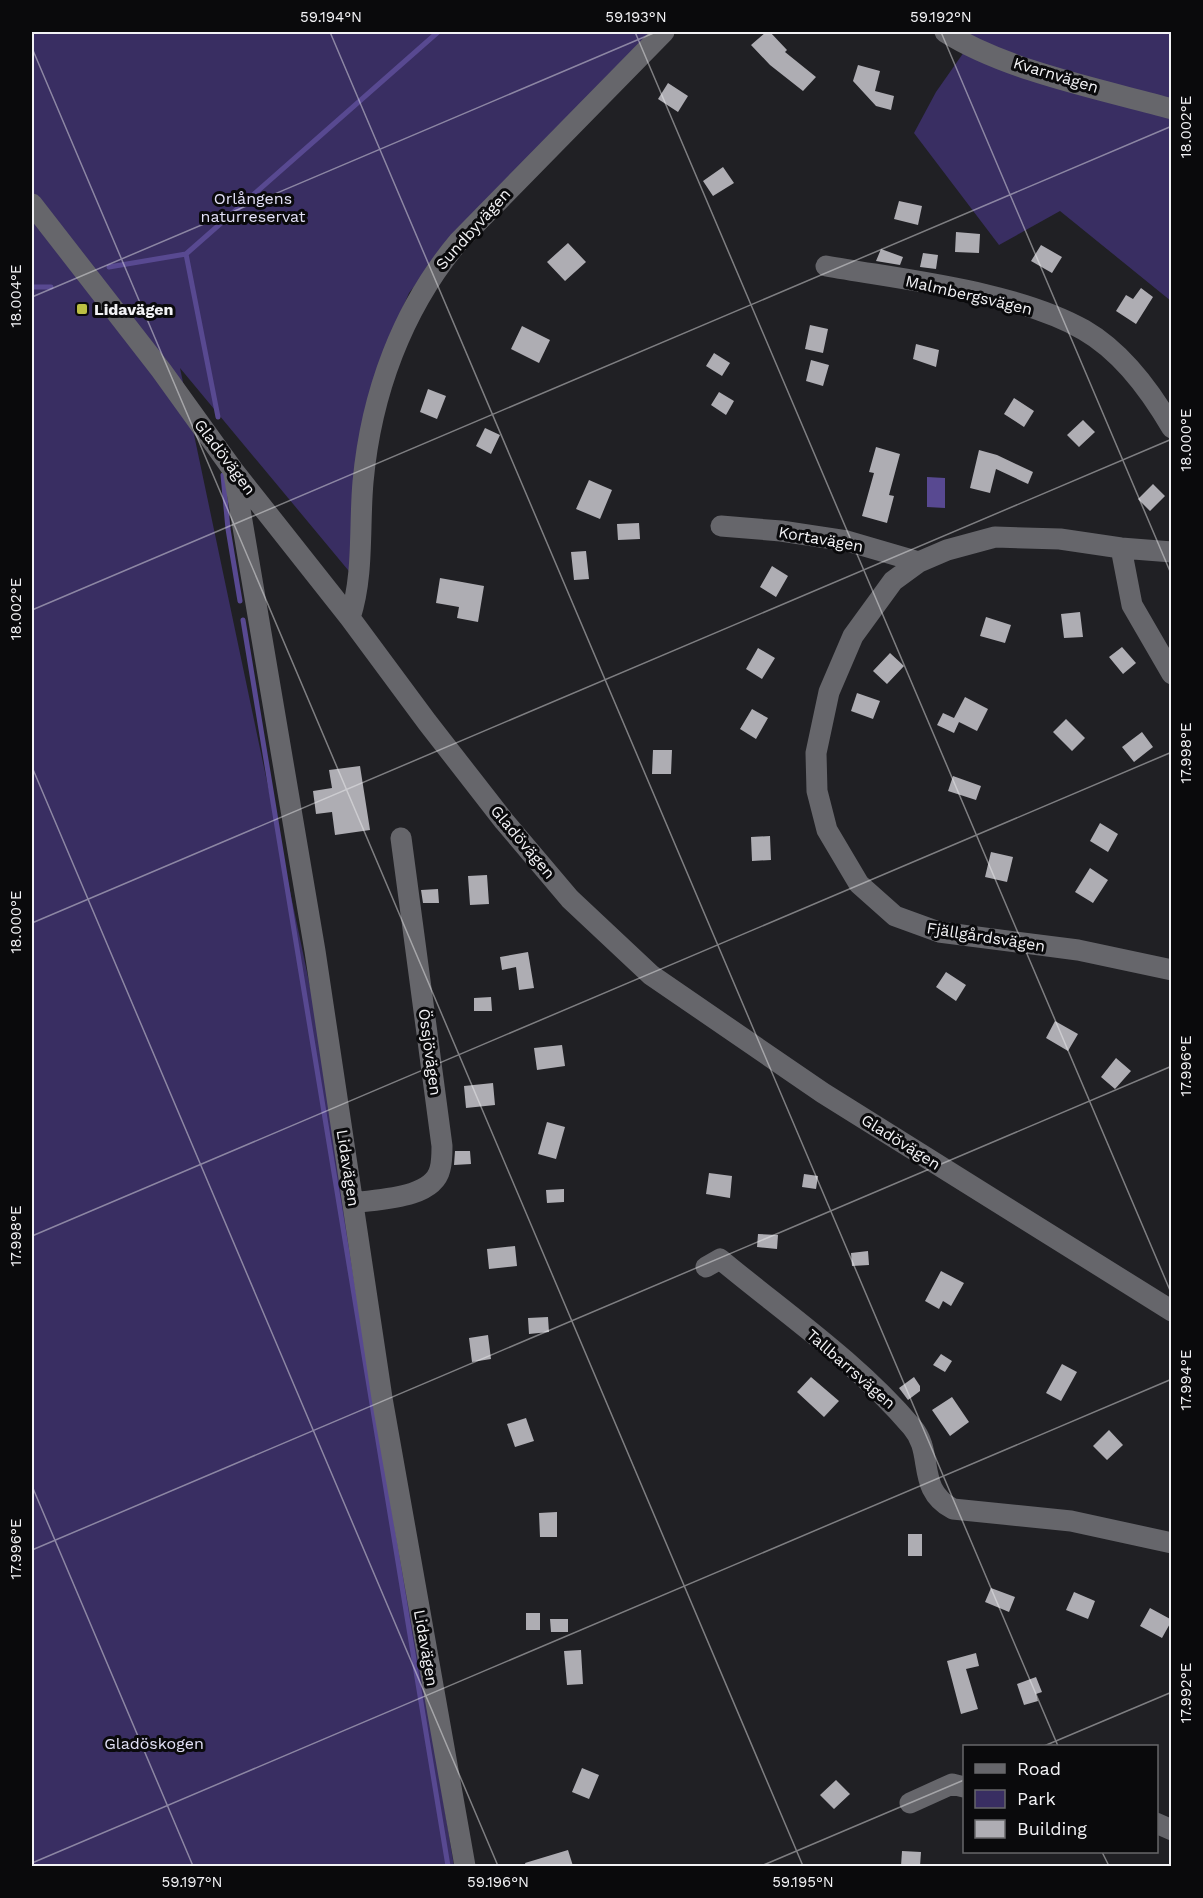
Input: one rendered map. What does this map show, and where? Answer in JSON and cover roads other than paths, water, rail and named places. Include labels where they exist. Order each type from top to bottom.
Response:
[{"type":"street","name":"Sundbyvägen","points":[[350,618],[358,585],[363,479],[373,420],[399,335],[417,299],[436,268],[459,241],[664,32]]},
{"type":"street","name":"Kvarnvägen","points":[[945,32],[983,52],[1172,109]]},
{"type":"street","name":"Gladövägen","points":[[32,204],[160,370],[233,470],[350,618],[504,821],[570,898],[651,975],[823,1093],[1172,1311]]},
{"type":"street","name":"Malmbergsvägen","points":[[826,266],[1027,305],[1084,330],[1125,362],[1160,408],[1172,428]]},
{"type":"street","name":"Lidavägen","points":[[233,470],[315,951],[382,1398],[465,1866]]},
{"type":"street","name":"Kortavägen","points":[[721,526],[781,531],[847,542],[919,562]]},
{"type":"street","name":"Fjällgårdsvägen","points":[[1172,552],[1121,548],[1060,539],[995,537],[947,550],[919,562],[893,581],[853,636],[829,692],[816,753],[817,791],[827,830],[859,884],[895,916],[939,933],[1078,950],[1172,970]]},
{"type":"street","points":[[1121,548],[1132,604],[1172,674]]},
{"type":"street","name":"Össjövägen","points":[[353,1203],[411,1195],[428,1186],[440,1172],[442,1146],[401,838]]},
{"type":"street","name":"Tallbarrsvägen","points":[[706,1266],[720,1259],[886,1396],[917,1433],[931,1489],[941,1502],[953,1509],[1071,1521],[1172,1543]]},
{"type":"street","points":[[910,1803],[952,1784],[963,1787]]},
{"type":"street","points":[[1158,1824],[1172,1830]]},
{"type":"waterway","points":[[218,417],[186,254],[438,32]]},
{"type":"waterway","points":[[109,267],[186,254]]},
{"type":"waterway","points":[[32,287],[51,287]]},
{"type":"waterway","points":[[223,475],[228,529],[240,601]]},
{"type":"waterway","points":[[243,620],[448,1866]]},
{"type":"place","name":"Lidavägen","points":[[82,309]]},
{"type":"park label","name":"Orlångens naturreservat","points":[[253,207]]},
{"type":"park label","name":"Gladöskogen","points":[[154,1743]]}]
